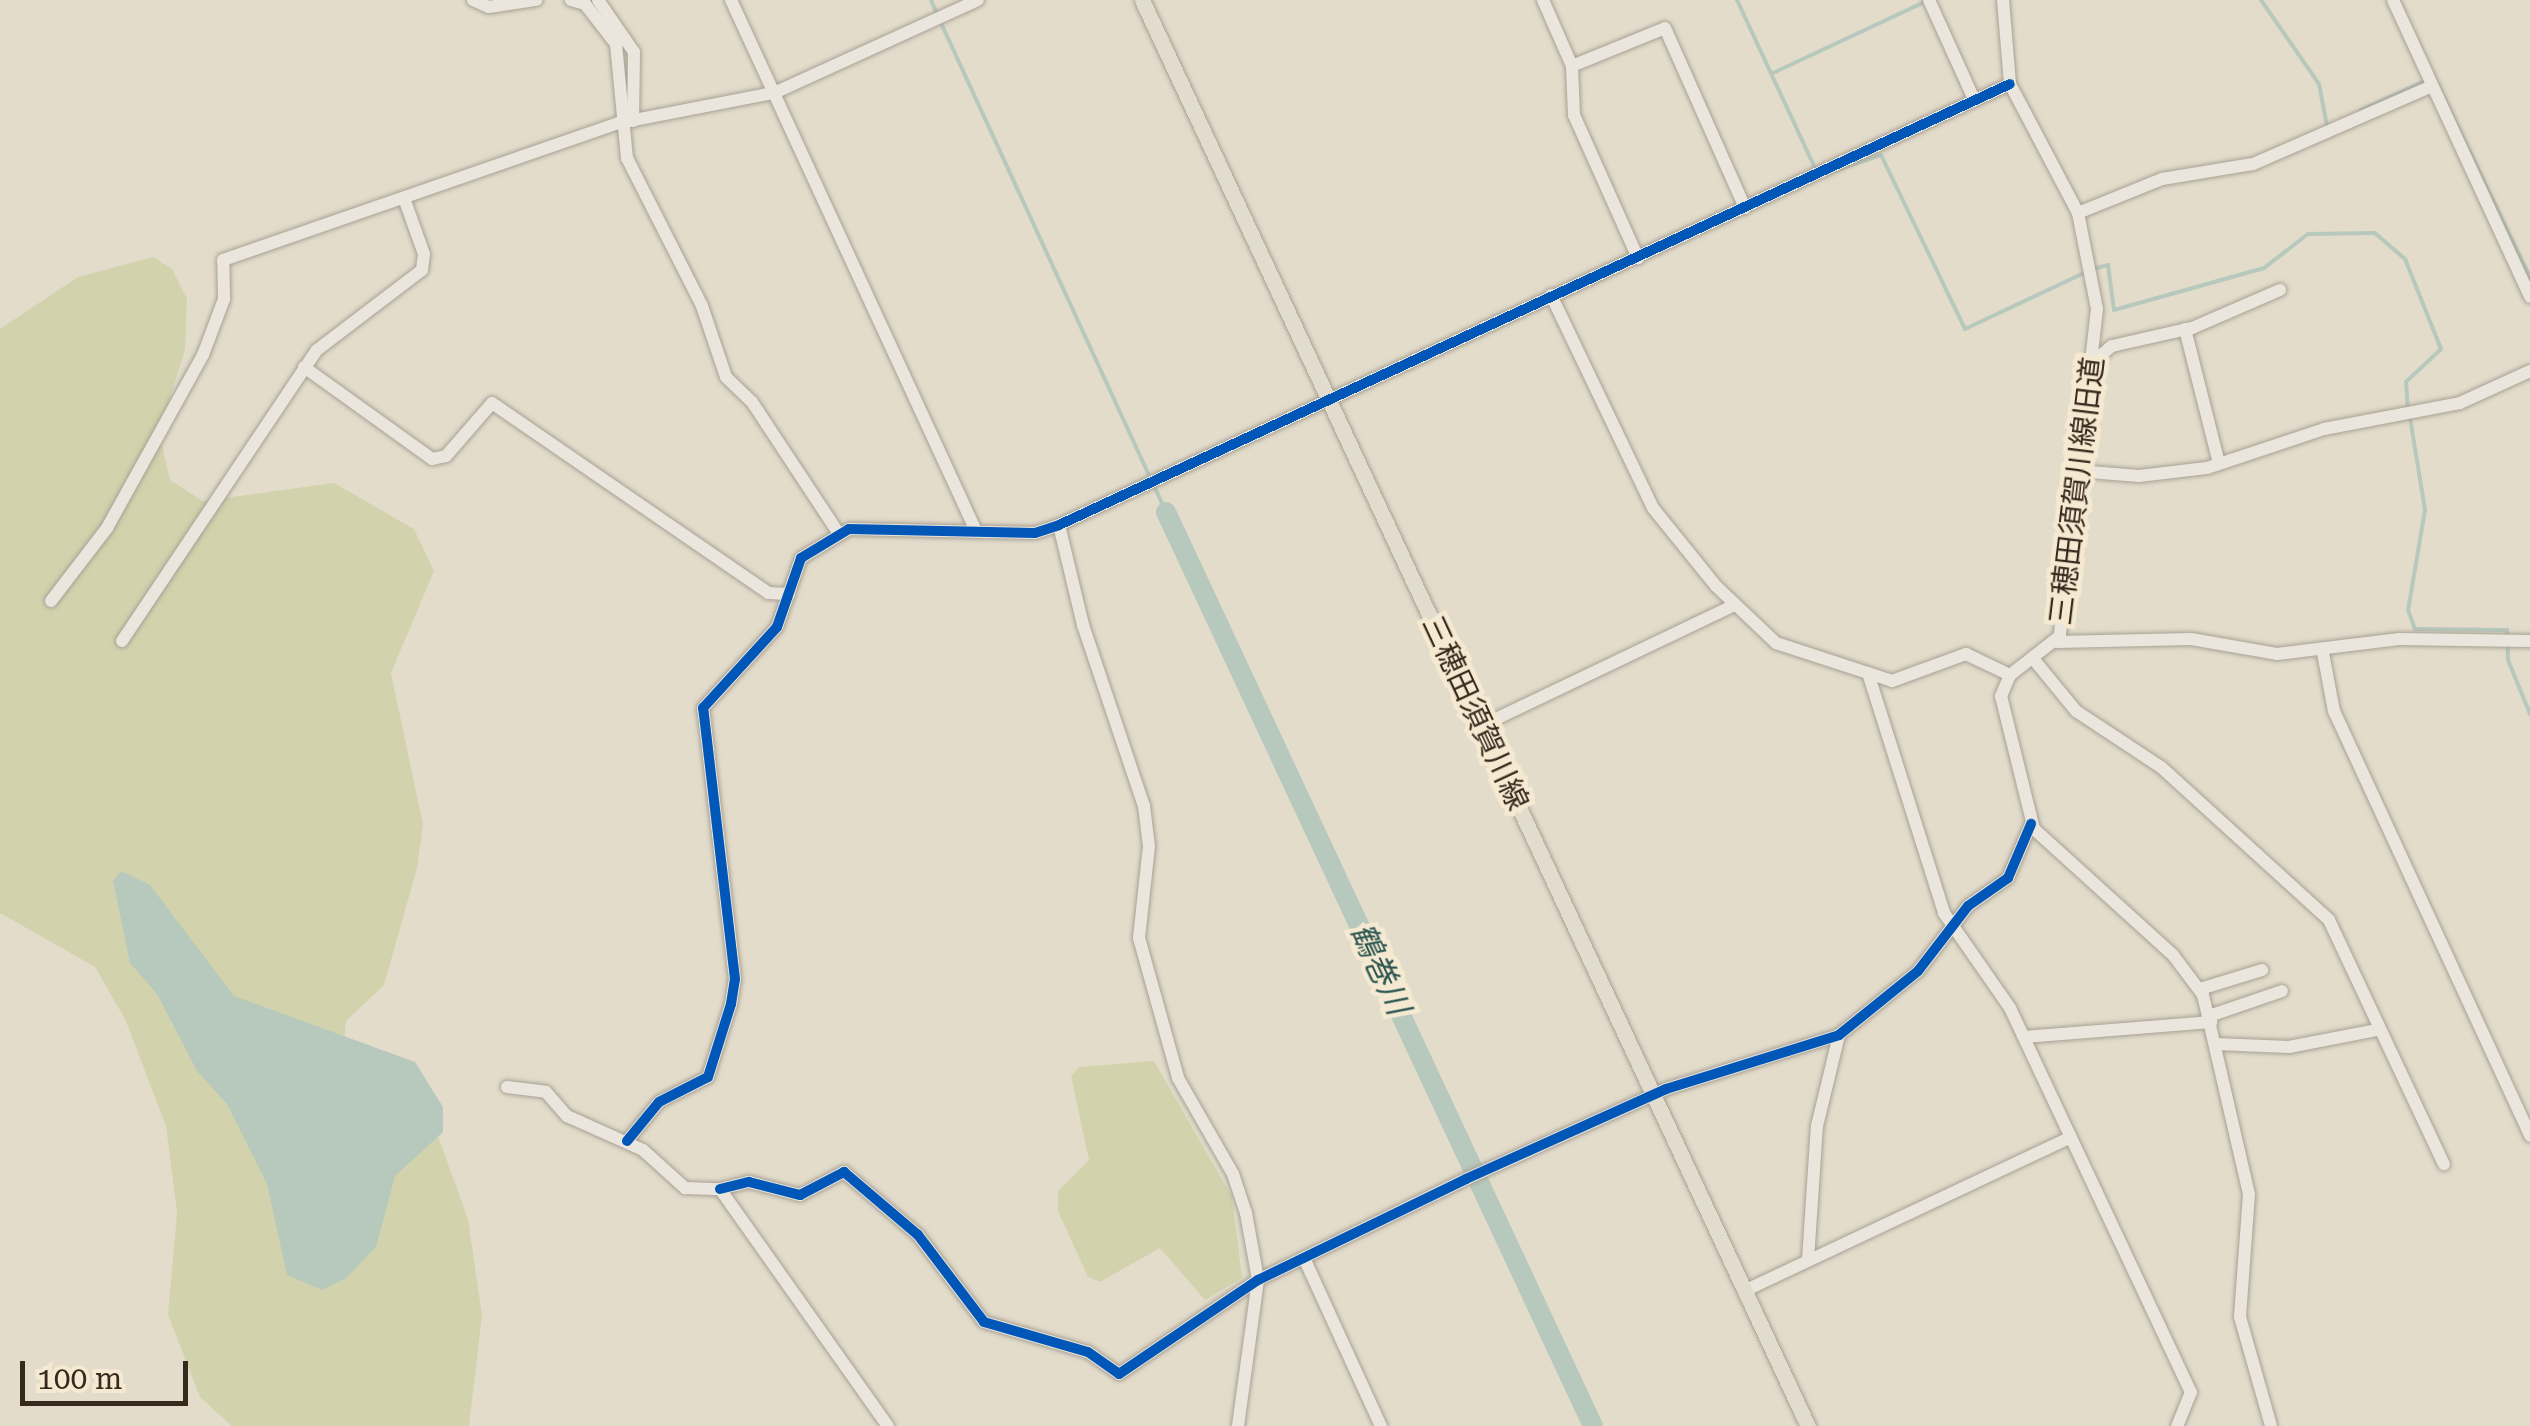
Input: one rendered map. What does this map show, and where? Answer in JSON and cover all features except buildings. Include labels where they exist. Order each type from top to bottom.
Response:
[{"type":"main road","name":"三穂田須賀川線","points":[[1142,0],[1808,1426]]},
{"type":"street","points":[[473,0],[489,7],[536,0]]},
{"type":"street","points":[[571,0],[586,4],[616,44],[626,122],[648,208],[702,306],[726,376],[752,402],[838,531]]},
{"type":"street","points":[[598,0],[634,52],[626,122]]},
{"type":"street","points":[[731,0],[976,531]]},
{"type":"street","points":[[51,601],[107,528],[202,355],[224,299],[222,262],[626,122],[774,93],[978,0]]},
{"type":"street","points":[[1543,0],[1572,66],[1574,115],[1638,258]]},
{"type":"street","points":[[1929,0],[1974,99]]},
{"type":"street","name":"三穂田須賀川線旧道","points":[[2004,0],[2010,84],[2078,213],[2093,261],[2093,363],[2058,642],[2010,676]]},
{"type":"street","points":[[2393,0],[2530,297]]},
{"type":"street","points":[[1572,66],[1665,28],[1745,208]]},
{"type":"street","points":[[627,1141],[659,1102],[708,1077],[731,1004],[735,979],[703,708],[772,634],[797,562],[838,531],[1035,533],[1060,525],[1189,470],[1330,398],[2010,84]]},
{"type":"street","points":[[2078,213],[2162,179],[2253,164],[2432,86]]},
{"type":"street","points":[[122,641],[304,367],[425,265],[404,198]]},
{"type":"street","points":[[2093,363],[2112,346],[2185,330],[2280,290]]},
{"type":"street","points":[[1551,295],[1653,508],[1736,605],[1785,650],[1902,682],[1966,654],[2010,676],[2001,696],[2031,824],[2200,989],[2216,1044],[2250,1205],[2240,1318],[2271,1426]]},
{"type":"street","points":[[2185,330],[2220,463]]},
{"type":"street","points":[[304,367],[432,459],[446,456],[492,403],[768,593],[789,594]]},
{"type":"street","points":[[2078,472],[2140,476],[2220,463],[2312,432],[2460,403],[2530,371]]},
{"type":"street","points":[[1060,525],[1083,625],[1144,806],[1149,846],[1139,938],[1178,1078],[1238,1184],[1258,1280],[1238,1426]]},
{"type":"street","points":[[1481,726],[1736,605]]},
{"type":"street","points":[[2058,642],[2191,639],[2323,653],[2399,639],[2530,641]]},
{"type":"street","points":[[2323,653],[2334,711],[2530,1136]]},
{"type":"street","points":[[2035,660],[2076,711],[2161,767],[2330,920],[2377,1030],[2444,1164]]},
{"type":"street","points":[[1868,674],[1954,927],[1982,960],[2024,1038],[2191,1392],[2177,1426]]},
{"type":"street","points":[[508,1087],[546,1092],[568,1116],[627,1141],[685,1188],[720,1189],[748,1182],[800,1195],[844,1172],[918,1235],[984,1322],[1088,1352],[1119,1374],[1258,1280],[1466,1179],[1656,1094],[1839,1034],[1918,971],[1954,927],[2012,873],[2031,824]]},
{"type":"street","points":[[2200,989],[2262,970]]},
{"type":"street","points":[[2024,1038],[2210,1019],[2282,991]]},
{"type":"street","points":[[2216,1044],[2289,1047],[2377,1030]]},
{"type":"street","points":[[1808,1260],[1816,1126],[1839,1034]]},
{"type":"street","points":[[1746,1290],[2071,1137]]},
{"type":"street","points":[[720,1189],[888,1426]]},
{"type":"street","points":[[1304,1258],[1381,1426]]},
{"type":"green space","points":[[153,257],[172,269],[187,299],[185,350],[159,432],[170,480],[203,501],[334,483],[414,529],[434,571],[391,673],[423,825],[417,868],[384,985],[346,1021],[344,1042],[430,1114],[468,1219],[482,1316],[469,1426],[232,1426],[200,1397],[168,1315],[177,1213],[166,1126],[125,1019],[95,967],[0,913],[0,329],[78,277]]},
{"type":"green space","points":[[1154,1061],[1232,1197],[1242,1278],[1205,1300],[1160,1248],[1100,1282],[1088,1277],[1058,1211],[1058,1191],[1089,1160],[1071,1076],[1079,1067]]},
{"type":"shaded area","points":[[121,871],[150,885],[234,996],[415,1062],[443,1107],[443,1132],[395,1176],[376,1247],[346,1278],[322,1290],[287,1275],[267,1184],[227,1104],[197,1071],[157,994],[130,963],[113,881]]},
{"type":"waterway","points":[[931,0],[937,14]]},
{"type":"waterway","points":[[1737,0],[1815,168]]},
{"type":"waterway","points":[[2261,0],[2319,84],[2327,126]]},
{"type":"waterway","points":[[1773,73],[1927,1]]},
{"type":"waterway","points":[[941,23],[1150,477]]},
{"type":"waterway","points":[[2434,77],[2530,277]]},
{"type":"waterway","points":[[2361,110],[2425,81]]},
{"type":"waterway","points":[[1819,176],[1881,155],[1965,329],[2084,273]]},
{"type":"waterway","points":[[2093,269],[2108,265],[2114,310],[2264,268],[2308,234],[2375,233],[2405,259],[2441,349],[2406,382],[2408,409]]},
{"type":"waterway","points":[[2410,418],[2425,510],[2408,610],[2415,629],[2507,630],[2508,660],[2530,714]]},
{"type":"waterway","points":[[1154,486],[1166,512]]},
{"type":"waterway","name":"鶴巻川","points":[[1166,512],[1593,1426]]},
{"type":"cycle path","points":[[627,1141],[659,1102],[708,1077],[731,1004],[735,979],[703,708],[777,627],[801,558],[849,529],[1035,533],[1059,525],[2010,84]]},
{"type":"cycle path","points":[[720,1189],[749,1182],[800,1195],[844,1172],[918,1235],[984,1322],[1088,1352],[1119,1374],[1258,1280],[1466,1179],[1666,1089],[1839,1035],[1918,971],[1968,906],[2008,878],[2031,824]]}]
